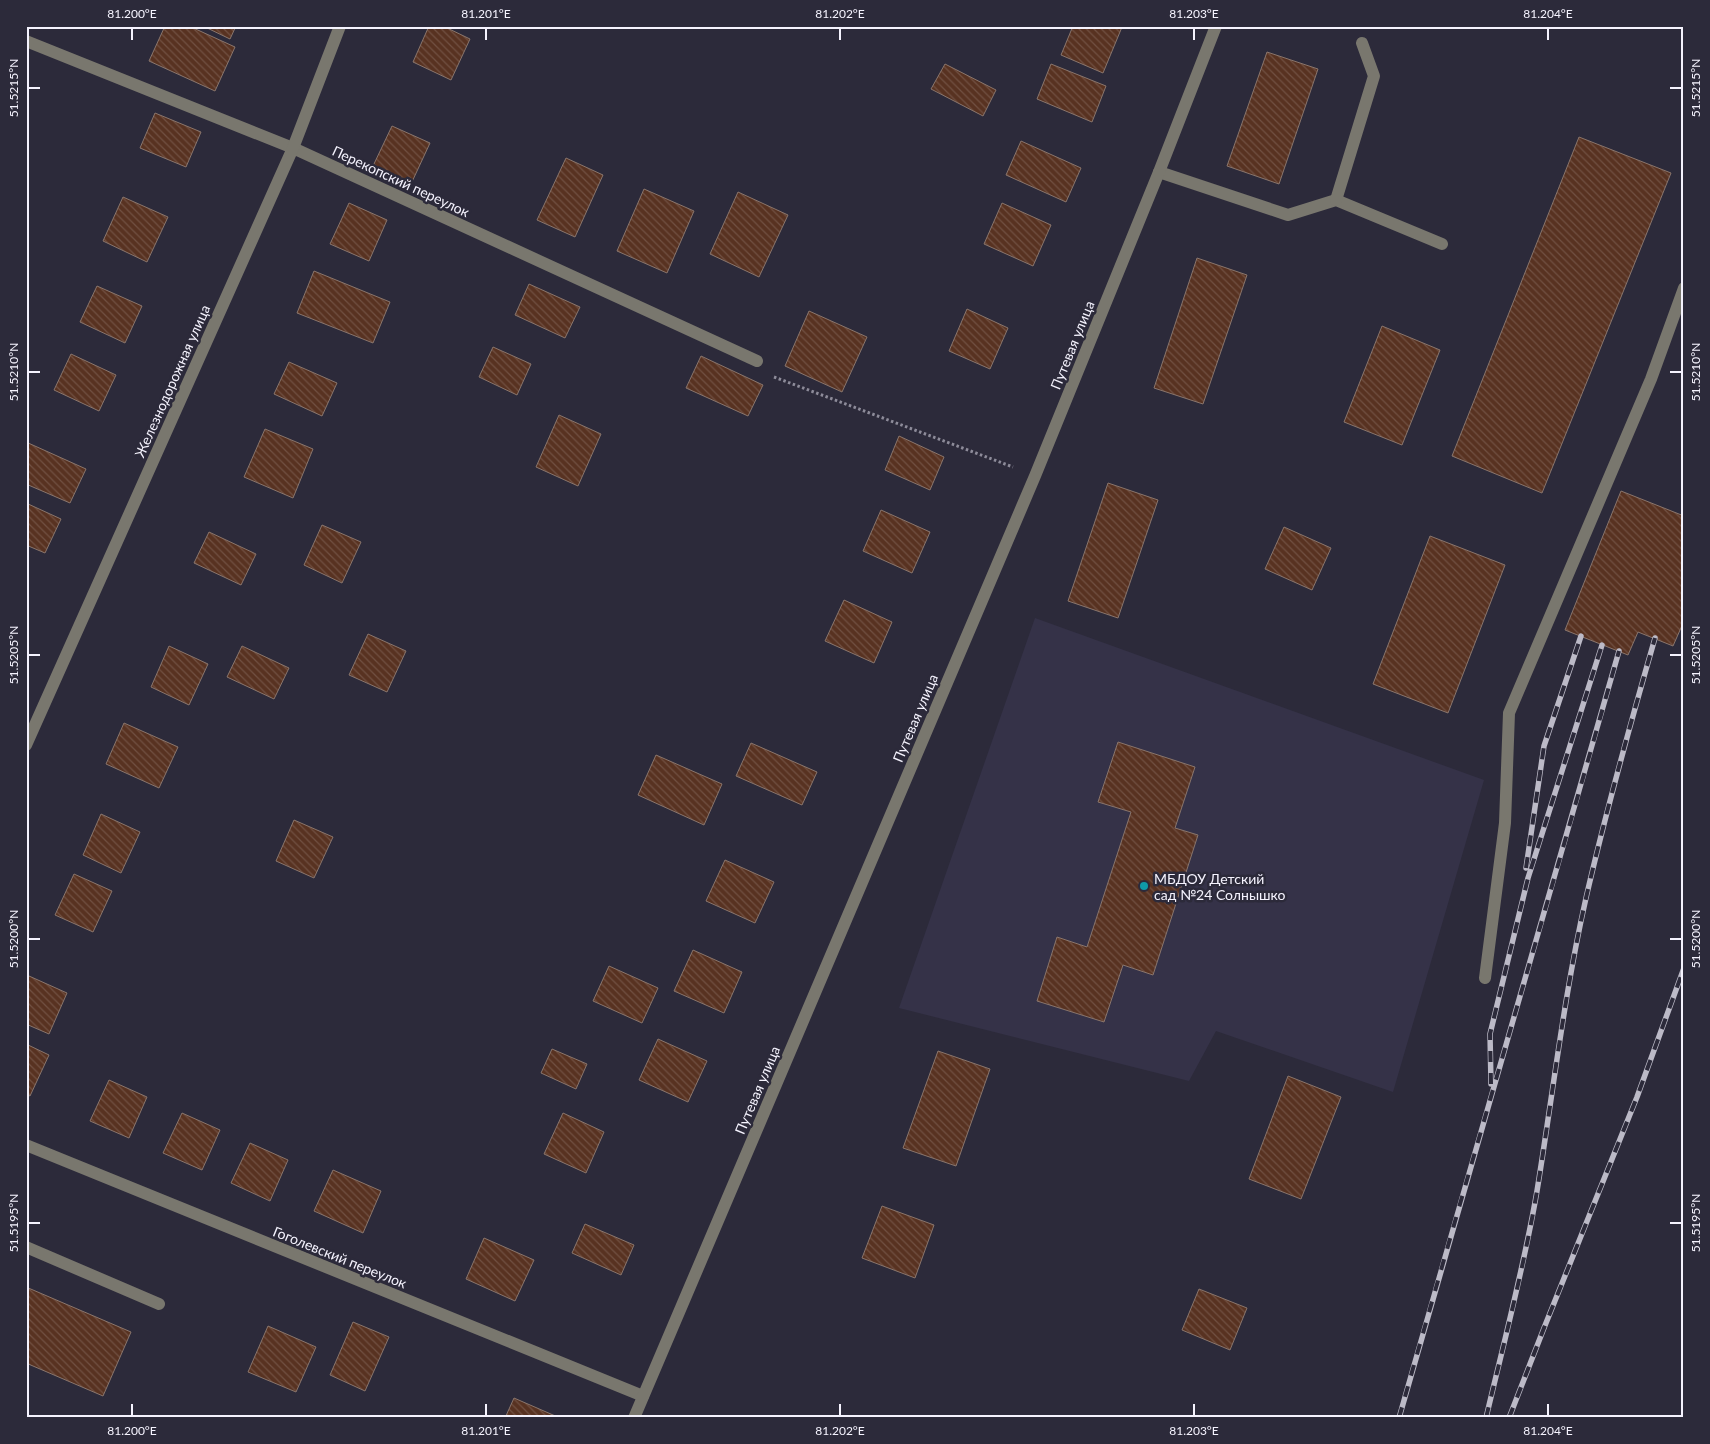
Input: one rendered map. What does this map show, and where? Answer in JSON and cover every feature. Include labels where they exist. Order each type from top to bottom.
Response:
[{"type":"street","name":"Железнодорожная улица","points":[[26,746],[292,148],[340,26]]},
{"type":"street","name":"Путевая улица","points":[[634,1418],[1035,476],[1159,172],[1216,26]]},
{"type":"street","name":"Перекопский переулок","points":[[26,41],[292,148],[757,361]]},
{"type":"street","points":[[1336,200],[1374,76],[1362,43]]},
{"type":"street","points":[[1159,172],[1288,215],[1336,200],[1442,244]]},
{"type":"street","points":[[1485,978],[1505,823],[1509,713],[1651,378],[1684,288]]},
{"type":"street","name":"Гоголевский переулок","points":[[26,1145],[643,1396]]},
{"type":"street","points":[[26,1247],[159,1304]]},
{"type":"path","points":[[757,361],[760,372],[1035,476]]},
{"type":"shaded area","points":[[1035,618],[1484,780],[1393,1092],[1216,1031],[1189,1081],[899,1008]]},
{"type":"building","points":[[165,26],[189,26],[235,47],[215,91],[149,61]]},
{"type":"building","points":[[203,26],[236,26],[230,39]]},
{"type":"building","points":[[429,26],[443,26],[470,39],[451,80],[413,62]]},
{"type":"building","points":[[1073,26],[1122,27],[1103,73],[1061,55]]},
{"type":"building","points":[[1267,52],[1318,69],[1279,184],[1227,166]]},
{"type":"building","points":[[945,64],[996,90],[983,116],[931,89]]},
{"type":"building","points":[[1051,64],[1106,86],[1092,122],[1037,99]]},
{"type":"building","points":[[155,113],[201,132],[186,167],[140,148]]},
{"type":"building","points":[[392,126],[430,143],[411,184],[373,166]]},
{"type":"building","points":[[1579,137],[1671,173],[1542,493],[1452,456]]},
{"type":"building","points":[[1021,141],[1081,168],[1066,202],[1006,175]]},
{"type":"building","points":[[566,158],[603,175],[575,237],[537,220]]},
{"type":"building","points":[[644,189],[694,211],[667,273],[617,251]]},
{"type":"building","points":[[738,192],[788,215],[759,277],[710,254]]},
{"type":"building","points":[[123,197],[168,217],[147,262],[103,241]]},
{"type":"building","points":[[349,203],[387,220],[369,261],[330,244]]},
{"type":"building","points":[[1002,203],[1051,225],[1033,266],[984,244]]},
{"type":"building","points":[[1197,258],[1247,275],[1203,404],[1154,388]]},
{"type":"building","points":[[314,271],[390,302],[373,343],[297,313]]},
{"type":"building","points":[[529,284],[580,307],[565,338],[515,315]]},
{"type":"building","points":[[97,286],[142,306],[125,343],[80,322]]},
{"type":"building","points":[[967,309],[1008,328],[990,369],[949,351]]},
{"type":"building","points":[[809,311],[867,337],[842,392],[785,366]]},
{"type":"building","points":[[1382,326],[1440,350],[1402,445],[1344,422]]},
{"type":"building","points":[[493,347],[531,364],[517,395],[479,377]]},
{"type":"building","points":[[71,354],[116,375],[99,411],[54,390]]},
{"type":"building","points":[[701,356],[763,385],[748,416],[686,388]]},
{"type":"building","points":[[289,362],[337,383],[322,416],[274,394]]},
{"type":"building","points":[[559,415],[601,434],[578,486],[536,467]]},
{"type":"building","points":[[265,429],[313,449],[293,498],[244,477]]},
{"type":"building","points":[[899,436],[944,457],[930,490],[885,470]]},
{"type":"building","points":[[26,442],[86,469],[70,503],[26,484]]},
{"type":"building","points":[[1108,483],[1158,500],[1118,618],[1068,601]]},
{"type":"building","points":[[1621,491],[1684,516],[1684,621],[1673,646],[1638,632],[1628,655],[1565,630]]},
{"type":"building","points":[[26,503],[61,519],[45,553],[26,545]]},
{"type":"building","points":[[881,510],[930,532],[912,573],[863,551]]},
{"type":"building","points":[[322,525],[361,542],[342,583],[304,565]]},
{"type":"building","points":[[1284,527],[1331,548],[1312,590],[1265,569]]},
{"type":"building","points":[[209,532],[256,554],[241,585],[194,563]]},
{"type":"building","points":[[1430,536],[1505,565],[1448,713],[1373,684]]},
{"type":"building","points":[[844,600],[892,622],[874,663],[825,641]]},
{"type":"building","points":[[368,634],[406,651],[387,692],[349,675]]},
{"type":"building","points":[[169,646],[208,664],[189,705],[151,687]]},
{"type":"building","points":[[242,646],[289,668],[274,699],[227,677]]},
{"type":"building","points":[[124,723],[178,747],[159,788],[106,764]]},
{"type":"building","name":"МБДОУ Детский сад №24 Солнышко","points":[[1118,742],[1195,767],[1175,828],[1198,835],[1153,975],[1123,965],[1104,1022],[1037,1001],[1057,937],[1087,947],[1131,812],[1098,802]]},
{"type":"building","points":[[751,743],[817,772],[802,805],[736,776]]},
{"type":"building","points":[[656,755],[722,784],[704,825],[638,795]]},
{"type":"building","points":[[101,814],[140,832],[121,873],[83,855]]},
{"type":"building","points":[[294,820],[333,837],[314,878],[276,861]]},
{"type":"building","points":[[725,860],[774,882],[755,923],[706,901]]},
{"type":"building","points":[[74,874],[112,891],[93,932],[55,915]]},
{"type":"building","points":[[693,950],[742,972],[724,1013],[674,991]]},
{"type":"building","points":[[609,966],[658,988],[642,1023],[593,1001]]},
{"type":"building","points":[[29,976],[67,993],[49,1034],[26,1024],[26,983]]},
{"type":"building","points":[[658,1039],[707,1061],[688,1102],[639,1080]]},
{"type":"building","points":[[26,1044],[49,1055],[30,1096],[26,1094]]},
{"type":"building","points":[[552,1049],[587,1064],[576,1089],[541,1073]]},
{"type":"building","points":[[938,1051],[990,1069],[956,1166],[903,1148]]},
{"type":"building","points":[[1288,1076],[1341,1097],[1301,1199],[1249,1179]]},
{"type":"building","points":[[109,1080],[147,1097],[129,1138],[90,1121]]},
{"type":"building","points":[[182,1113],[220,1130],[202,1170],[163,1153]]},
{"type":"building","points":[[563,1113],[604,1132],[586,1173],[544,1154]]},
{"type":"building","points":[[250,1143],[288,1160],[270,1201],[231,1183]]},
{"type":"building","points":[[333,1170],[381,1191],[363,1233],[314,1211]]},
{"type":"building","points":[[882,1206],[934,1225],[915,1278],[862,1258]]},
{"type":"building","points":[[585,1224],[634,1245],[621,1275],[572,1253]]},
{"type":"building","points":[[484,1238],[534,1260],[515,1301],[466,1279]]},
{"type":"building","points":[[26,1287],[131,1332],[103,1396],[26,1363]]},
{"type":"building","points":[[1199,1289],[1247,1308],[1230,1350],[1182,1330]]},
{"type":"building","points":[[353,1322],[389,1337],[365,1391],[330,1375]]},
{"type":"building","points":[[268,1326],[316,1347],[296,1392],[248,1372]]},
{"type":"building","points":[[514,1398],[560,1418],[505,1418]]},
{"type":"railway","points":[[1526,868],[1544,746],[1581,636]]},
{"type":"railway","points":[[1486,1418],[1532,1219],[1578,934],[1602,833],[1655,638]]},
{"type":"railway","points":[[1491,1084],[1490,1034],[1528,878],[1602,645]]},
{"type":"railway","points":[[1399,1418],[1619,651]]},
{"type":"railway","points":[[1509,1418],[1637,1097],[1684,968]]},
{"type":"place","name":"МБДОУ Детский сад №24 Солнышко","points":[[1144,886]]}]
